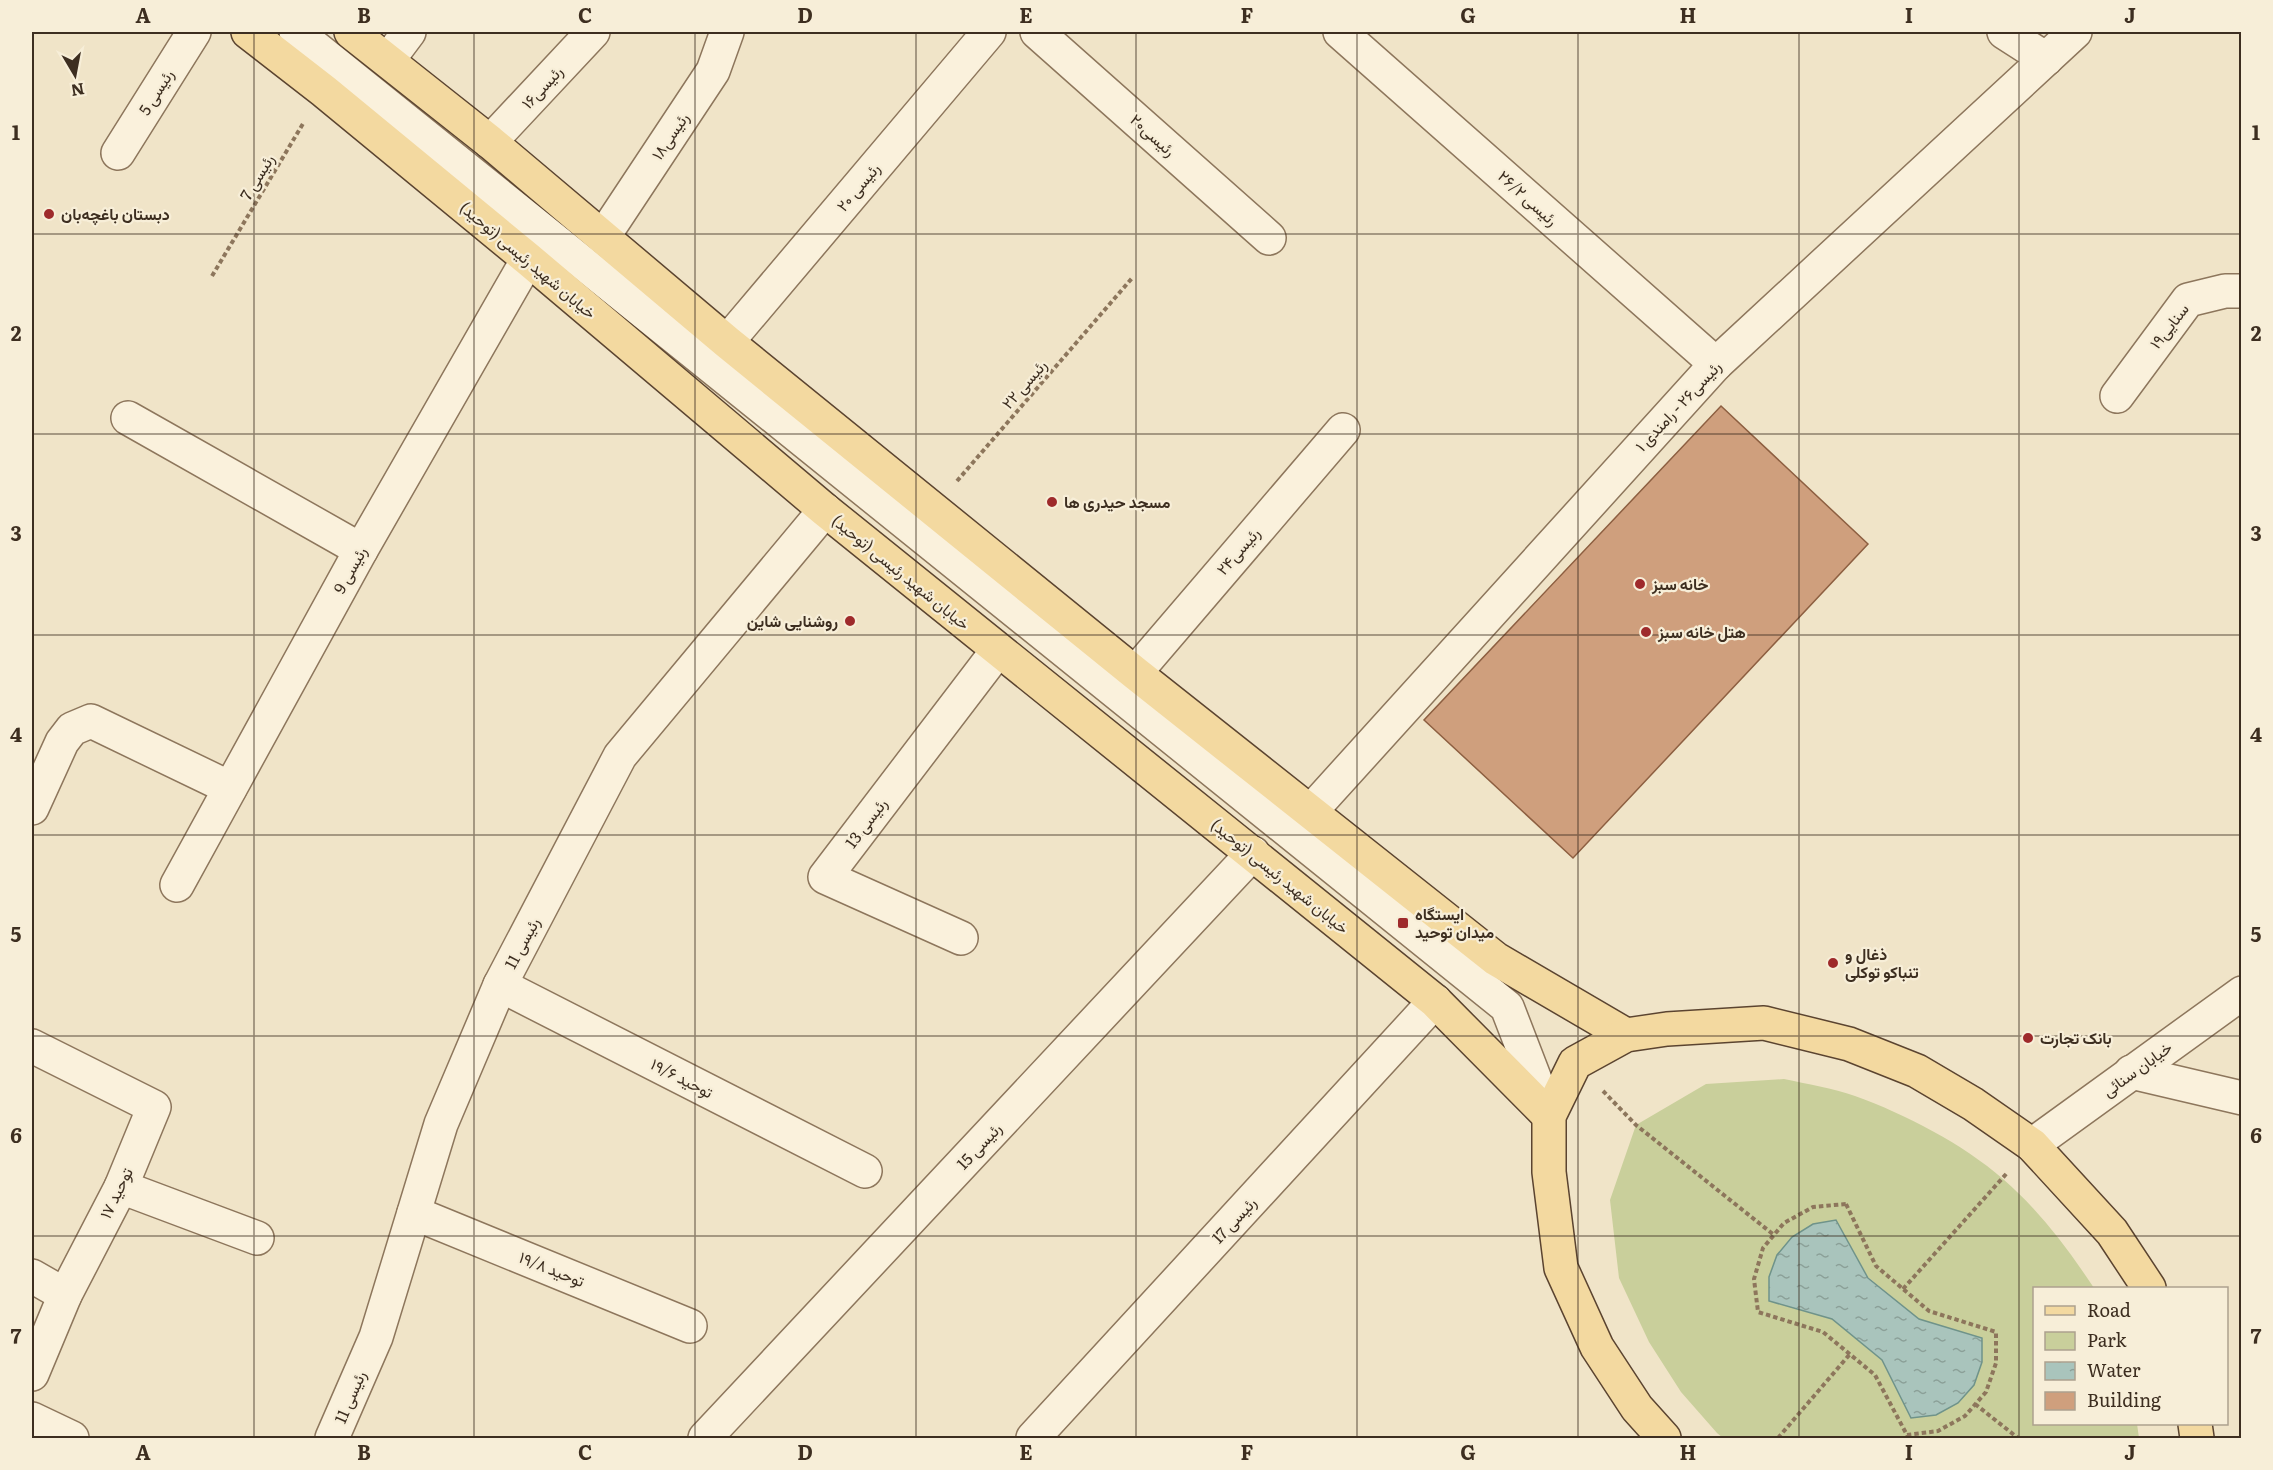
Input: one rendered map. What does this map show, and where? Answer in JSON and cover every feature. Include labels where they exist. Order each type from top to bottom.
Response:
[{"type":"main road","name":"خیابان شهید رئیسی (توحید)","points":[[248,32],[324,91],[528,259],[825,510],[1435,1001],[1549,1116]]},
{"type":"main road","points":[[351,32],[490,142],[726,342],[934,508],[1135,673],[1496,959],[1626,1035]]},
{"type":"main road","points":[[1664,1438],[1637,1408],[1597,1347],[1561,1268],[1549,1172],[1549,1116],[1575,1063],[1626,1035],[1667,1029],[1764,1023],[1849,1044],[1917,1071],[1973,1104],[2032,1145],[2112,1232],[2148,1287]]},
{"type":"street","name":"رئیسی 5","points":[[118,153],[194,32]]},
{"type":"street","points":[[296,32],[1507,1007],[1549,1116]]},
{"type":"street","points":[[388,60],[409,32]]},
{"type":"street","name":"رئیسی۱۶","points":[[490,142],[593,32]]},
{"type":"street","name":"رئیسی۱۸","points":[[603,237],[714,71],[727,32]]},
{"type":"street","name":"رئیسی ۲۰","points":[[726,342],[989,32]]},
{"type":"street","name":"رئیسی۲۰","points":[[1037,32],[1269,238]]},
{"type":"street","name":"رئیسی ۲۶/۲","points":[[1340,32],[1716,364]]},
{"type":"street","points":[[2004,32],[2046,58]]},
{"type":"street","name":"رئیسی۲۶ - رامندی ۱","points":[[1311,811],[1716,364],[2075,32]]},
{"type":"street","name":"رئیسی 9","points":[[177,885],[361,550],[528,259]]},
{"type":"street","name":"سنایی۱۹","points":[[2117,396],[2188,300],[2225,291],[2241,291]]},
{"type":"street","points":[[128,418],[361,550]]},
{"type":"street","name":"رئیسی۲۴","points":[[1135,673],[1342,430]]},
{"type":"street","name":"رئیسی 11","points":[[332,1438],[376,1337],[441,1124],[500,985],[620,756],[825,510]]},
{"type":"street","name":"رئیسی 13","points":[[960,938],[825,877],[998,650]]},
{"type":"street","points":[[32,808],[62,742],[72,729],[91,721],[230,788]]},
{"type":"street","name":"رئیسی 15","points":[[705,1438],[1253,853]]},
{"type":"street","name":"توحید ۱۹/۶","points":[[500,985],[865,1171]]},
{"type":"street","name":"خیابان سنائی","points":[[2032,1145],[2241,993]]},
{"type":"street","name":"رئیسی 17","points":[[1033,1438],[1435,1001]]},
{"type":"street","name":"توحید ۱۷","points":[[32,1374],[65,1295],[121,1187],[154,1107],[46,1052]]},
{"type":"street","points":[[2131,1072],[2241,1098]]},
{"type":"street","points":[[121,1187],[257,1238]]},
{"type":"street","name":"توحید ۱۹/۸","points":[[414,1213],[690,1326]]},
{"type":"street","points":[[32,1276],[65,1295]]},
{"type":"street","points":[[32,1419],[72,1438]]},
{"type":"path","name":"رئیسی 7","points":[[212,276],[324,91]]},
{"type":"path","name":"رئیسی ۲۲","points":[[934,508],[1133,277]]},
{"type":"path","points":[[1575,1063],[1636,1125],[1774,1235]]},
{"type":"path","points":[[1903,1289],[2032,1145]]},
{"type":"path","points":[[1846,1204],[1876,1266],[1903,1289],[1929,1311],[1996,1332],[1996,1363],[1986,1392],[1965,1416],[1938,1431],[1907,1435],[1875,1375],[1850,1354],[1823,1332],[1758,1312],[1754,1279],[1763,1248],[1784,1222],[1813,1207],[1846,1204]]},
{"type":"path","points":[[1778,1438],[1850,1354]]},
{"type":"path","points":[[1976,1404],[2018,1438]]},
{"type":"green space","points":[[1784,1079],[1829,1088],[1874,1103],[1952,1142],[1987,1166],[2029,1204],[2052,1230],[2093,1287],[2033,1287],[2033,1425],[2137,1425],[2139,1438],[1723,1438],[1681,1392],[1649,1342],[1619,1278],[1610,1200],[1636,1125],[1706,1084]],"holes":[[[1836,1220],[1868,1277],[1919,1319],[1981,1338],[1911,1418],[1882,1360],[1832,1319]]]},
{"type":"water","points":[[1836,1220],[1868,1278],[1919,1319],[1982,1338],[1982,1362],[1974,1385],[1958,1403],[1936,1415],[1911,1418],[1882,1360],[1832,1319],[1769,1301],[1769,1277],[1777,1255],[1792,1237],[1813,1224]]},
{"type":"building","name":"هتل خانه سبز","points":[[1721,406],[1868,544],[1573,858],[1424,720]]},
{"type":"place","name":"دبستان باغچه‌بان","points":[[49,214]]},
{"type":"place","name":"مسجد حیدری ها","points":[[1052,502]]},
{"type":"place","name":"خانه سبز","points":[[1640,584]]},
{"type":"place","name":"روشنایی شاین","points":[[850,621]]},
{"type":"place","name":"هتل خانه سبز","points":[[1646,632]]},
{"type":"place","name":"ایستگاه میدان توحید","points":[[1403,923]]},
{"type":"place","name":"ذغال و تنباکو توکلی","points":[[1833,963]]},
{"type":"place","name":"بانک تجارت","points":[[2028,1038]]}]
